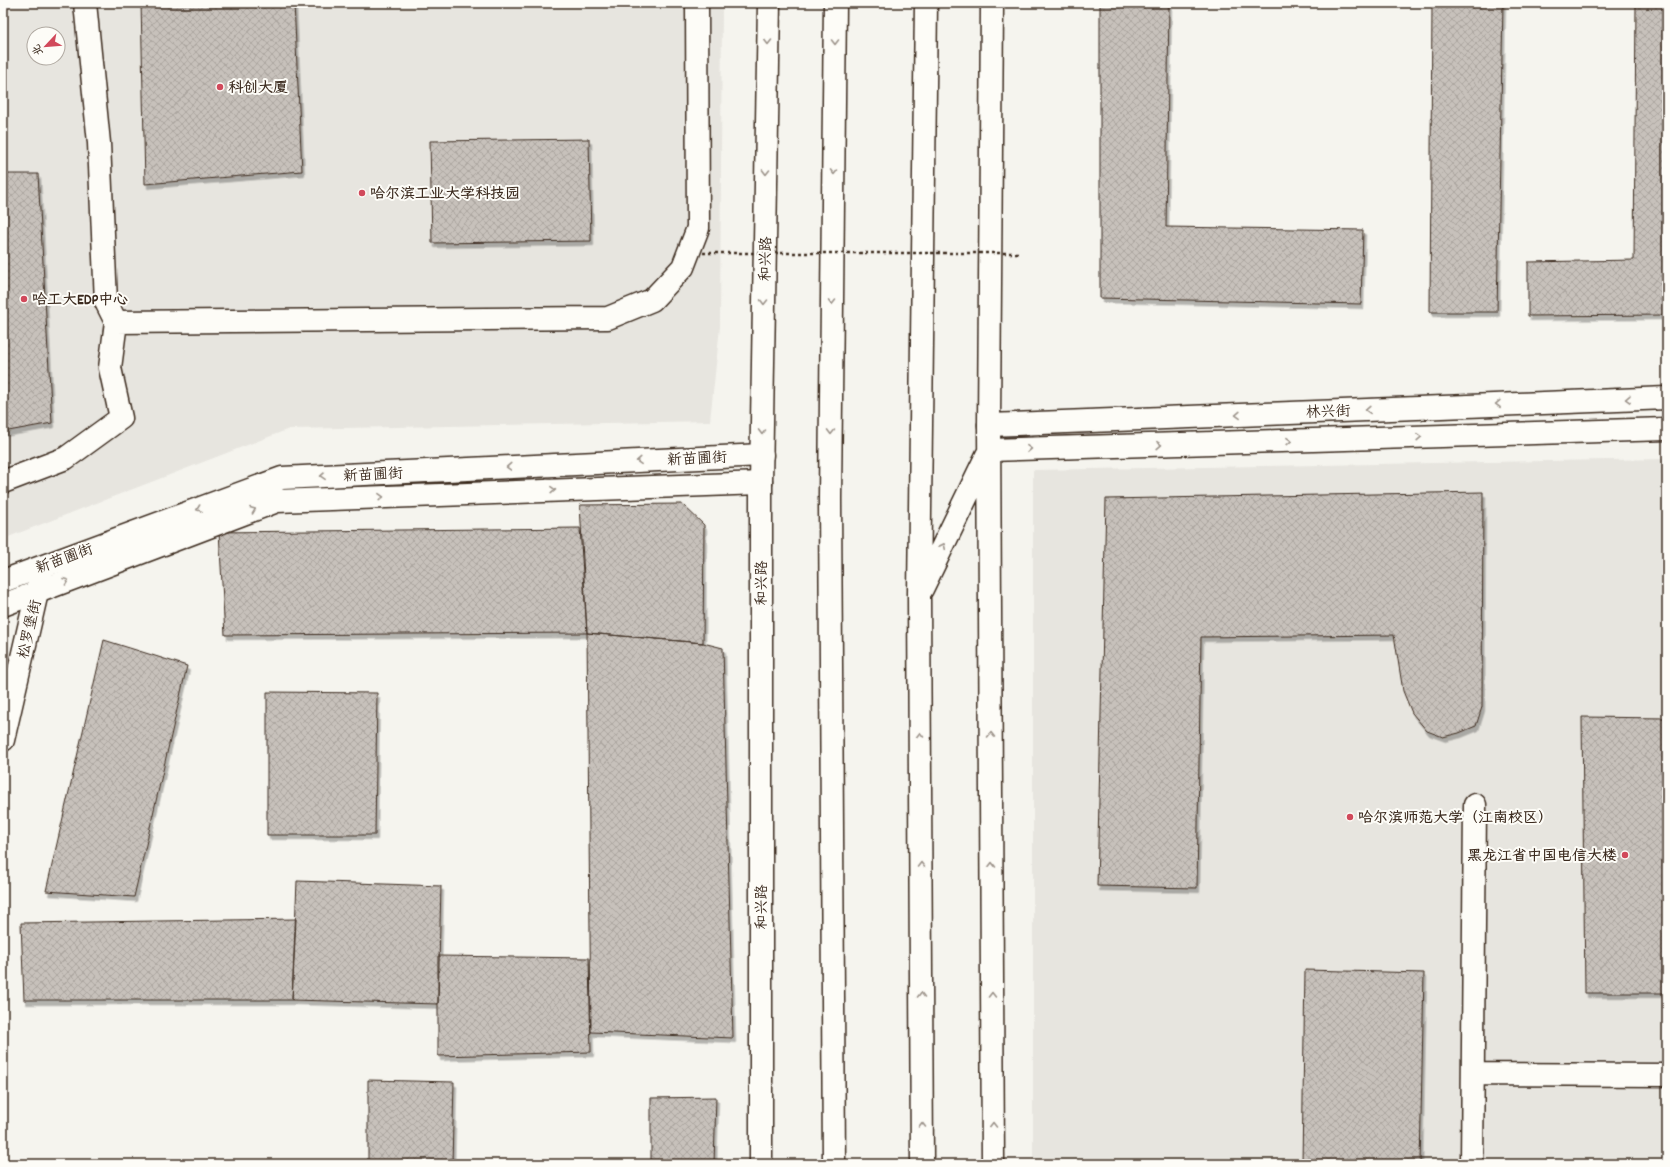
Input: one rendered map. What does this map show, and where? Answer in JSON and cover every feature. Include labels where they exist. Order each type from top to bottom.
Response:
[{"type":"main road","points":[[3,482],[66,458],[120,418],[110,368],[116,322],[106,302],[99,143],[85,3]]},
{"type":"main road","points":[[116,322],[608,318],[652,300],[683,267],[698,228],[697,3]]},
{"type":"main road","name":"和兴路","points":[[761,1164],[761,483],[768,3]]},
{"type":"main road","points":[[834,1164],[830,499],[835,3]]},
{"type":"main road","points":[[922,1164],[919,594],[926,3]]},
{"type":"main road","points":[[992,3],[989,425],[993,1164]]},
{"type":"main road","name":"林兴街","points":[[989,425],[1667,398]]},
{"type":"main road","name":"林兴街","points":[[990,450],[1667,429]]},
{"type":"main road","points":[[919,594],[990,450]]},
{"type":"main road","name":"新苗圃街","points":[[3,581],[282,478],[762,455]]},
{"type":"main road","name":"新苗圃街","points":[[3,605],[277,501],[761,483]]},
{"type":"main road","name":"松罗堡街","points":[[3,740],[44,565]]},
{"type":"main road","points":[[1472,1164],[1475,805]]},
{"type":"main road","points":[[1473,1074],[1667,1075]]},
{"type":"path","points":[[703,253],[1020,253]]},
{"type":"shaded area","name":"哈尔滨工业大学科技园","points":[[3,3],[722,3],[720,327],[710,421],[289,429],[3,539]]},
{"type":"shaded area","name":"哈尔滨师范大学（江南校区）","points":[[1667,459],[1667,1164],[1033,1164],[1033,470]]},
{"type":"building","name":"科创大厦","points":[[141,3],[294,3],[302,171],[145,184]]},
{"type":"building","points":[[1100,3],[1169,3],[1166,227],[1363,230],[1361,304],[1100,298]]},
{"type":"building","points":[[1432,3],[1503,3],[1497,312],[1430,312]]},
{"type":"building","points":[[1636,3],[1667,3],[1667,315],[1528,316],[1528,262],[1634,260]]},
{"type":"building","points":[[589,139],[591,241],[432,243],[430,141]]},
{"type":"building","name":"哈工大EDP中心","points":[[3,174],[38,174],[52,423],[3,432]]},
{"type":"building","points":[[1483,492],[1482,707],[1476,726],[1459,733],[1443,737],[1427,731],[1412,713],[1403,691],[1394,635],[1201,637],[1197,888],[1097,886],[1106,499]]},
{"type":"building","points":[[682,504],[704,525],[703,643],[587,633],[580,505]]},
{"type":"building","points":[[580,528],[587,633],[225,635],[219,532]]},
{"type":"building","points":[[587,633],[703,643],[723,648],[733,1038],[591,1032]]},
{"type":"building","points":[[104,640],[187,666],[134,897],[46,891]]},
{"type":"building","points":[[267,692],[377,693],[375,835],[267,835]]},
{"type":"building","name":"黑龙江省中国电信大楼","points":[[1582,717],[1667,718],[1667,993],[1585,993]]},
{"type":"building","points":[[297,881],[441,886],[438,1004],[292,1000]]},
{"type":"building","points":[[296,919],[292,1000],[24,1000],[21,923]]},
{"type":"building","points":[[438,956],[589,958],[591,1052],[438,1056]]},
{"type":"building","points":[[1305,970],[1424,973],[1420,1164],[1302,1164]]},
{"type":"building","points":[[368,1080],[454,1082],[452,1164],[368,1164]]},
{"type":"building","points":[[716,1097],[714,1164],[651,1164],[651,1098]]},
{"type":"place","name":"科创大厦","points":[[220,87]]},
{"type":"place","name":"哈尔滨工业大学科技园","points":[[362,193]]},
{"type":"place","name":"哈工大EDP中心","points":[[24,299]]},
{"type":"place","name":"哈尔滨师范大学（江南校区）","points":[[1350,817]]},
{"type":"place","name":"黑龙江省中国电信大楼","points":[[1625,855]]}]
